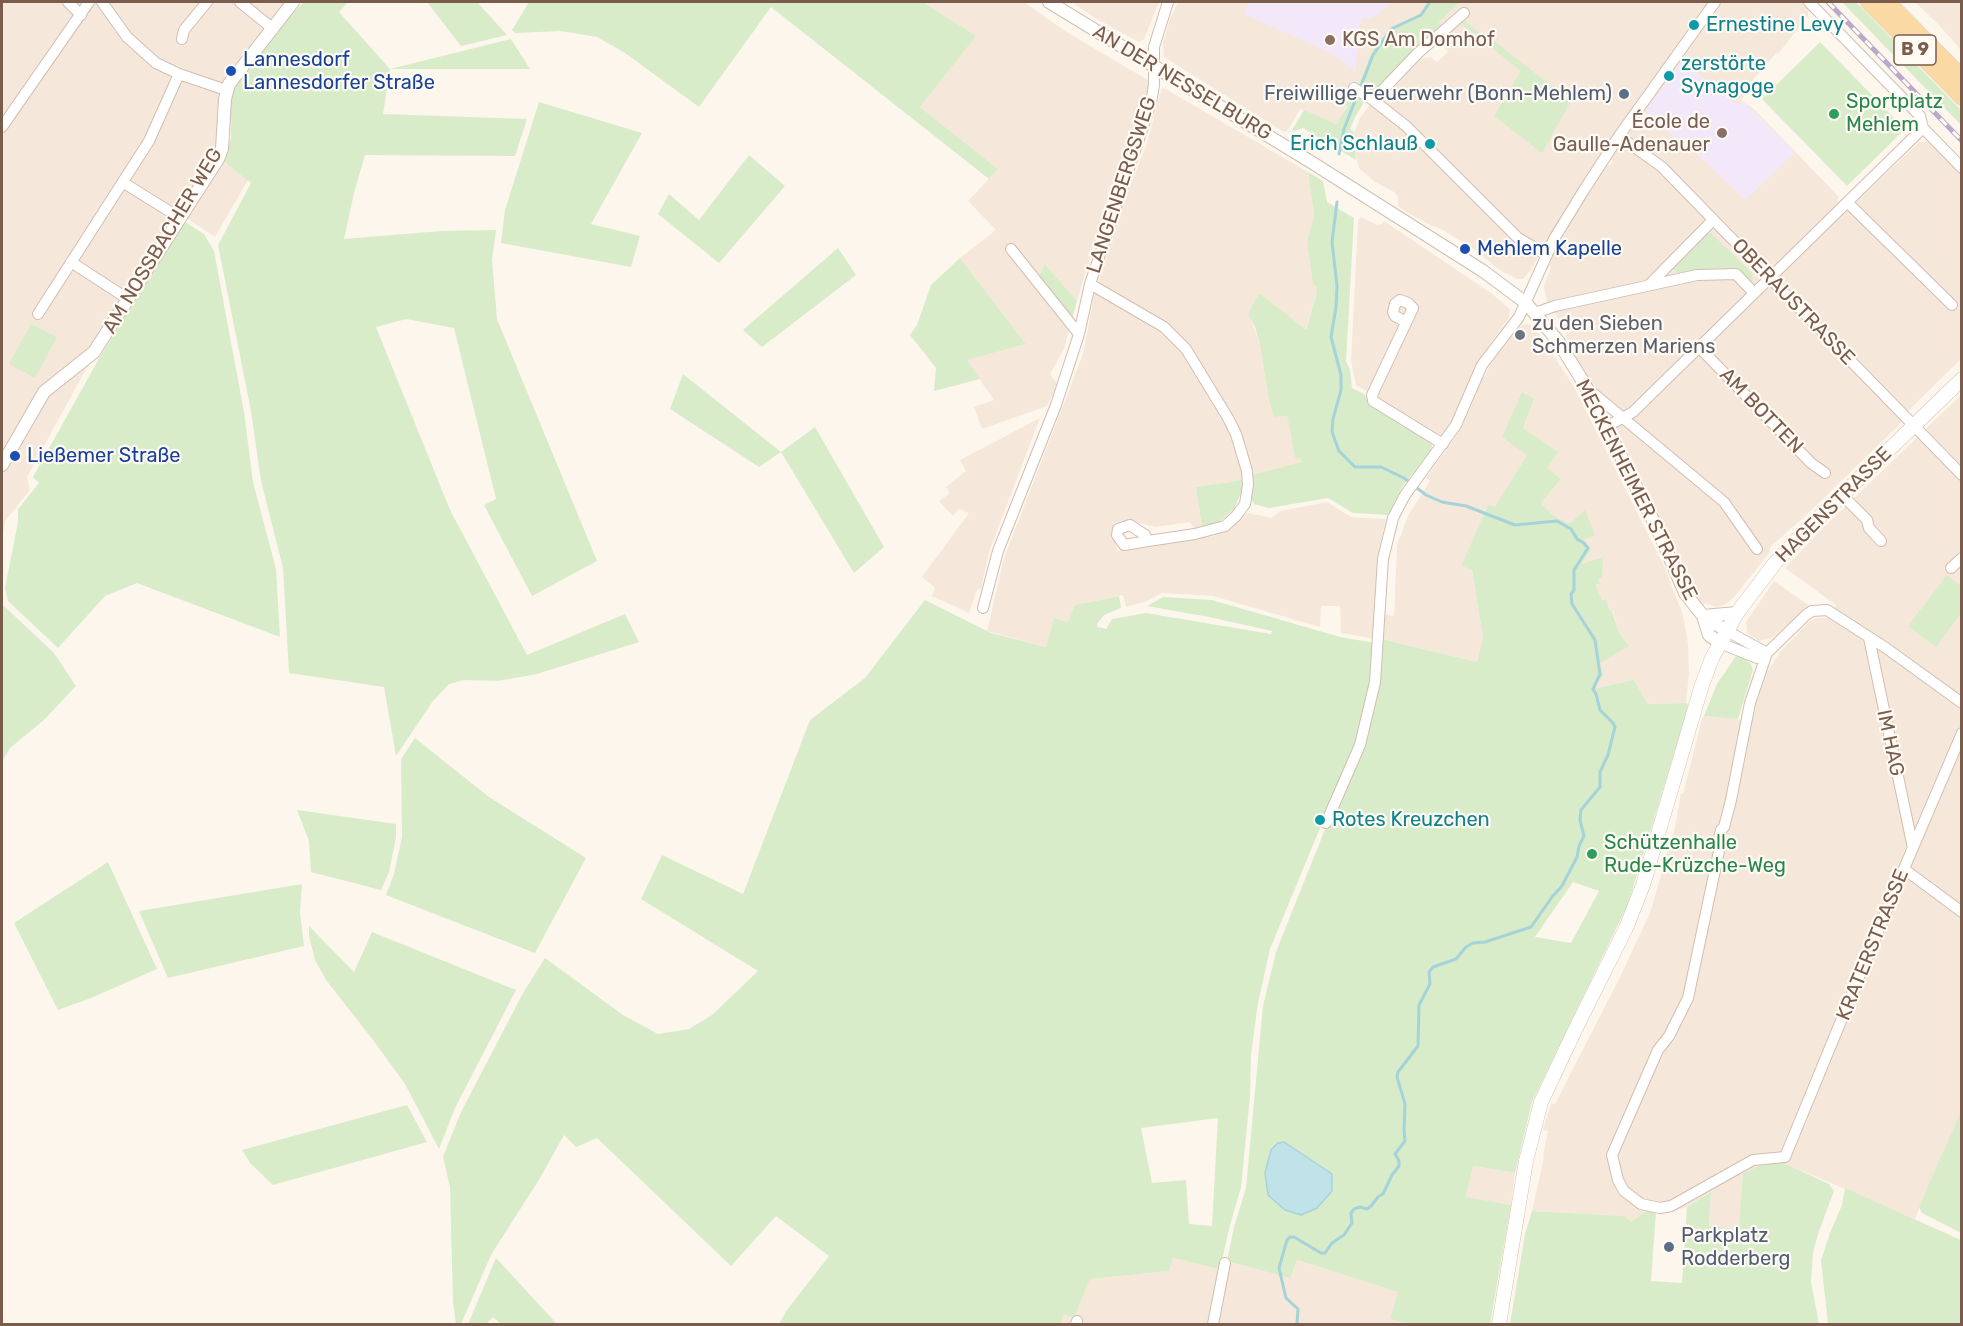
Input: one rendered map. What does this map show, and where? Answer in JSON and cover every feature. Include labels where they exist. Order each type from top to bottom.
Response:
[{"type":"main road","name":"B 9","points":[[1868,2],[1962,98]]},
{"type":"main road","name":"B 9","points":[[1888,2],[1962,77]]},
{"type":"main road","name":"HAGENSTRASSE","points":[[1723,637],[1737,612],[1775,563],[1962,379]]},
{"type":"main road","points":[[1499,1324],[1526,1161],[1541,1102],[1626,928],[1642,885],[1701,688],[1723,637]]},
{"type":"street","points":[[68,2],[81,15]]},
{"type":"street","points":[[3,123],[89,2]]},
{"type":"street","points":[[102,2],[127,37],[156,63],[179,74],[226,90]]},
{"type":"street","points":[[182,39],[184,30],[207,2]]},
{"type":"street","points":[[240,2],[272,28]]},
{"type":"street","name":"AM NOSSBACHER WEG","points":[[2,465],[44,392],[94,352],[180,219],[222,149],[226,90],[242,66],[293,2]]},
{"type":"street","name":"AN DER NESSELBURG","points":[[1048,2],[1154,64],[1462,257],[1526,303]]},
{"type":"street","name":"LANGENBERGSWEG","points":[[983,608],[998,551],[1056,405],[1078,334],[1090,284],[1151,103],[1154,85],[1154,47],[1168,2]]},
{"type":"street","points":[[1326,823],[1360,746],[1375,682],[1383,559],[1393,518],[1409,490],[1456,425],[1482,365],[1519,317],[1547,255],[1576,202],[1619,136],[1715,2]]},
{"type":"street","points":[[1809,2],[1920,116],[1923,128],[1962,168]]},
{"type":"street","points":[[1369,97],[1464,13]]},
{"type":"street","points":[[38,314],[149,141],[179,74]]},
{"type":"street","points":[[1354,88],[1369,97],[1419,139],[1518,238],[1547,255]]},
{"type":"street","points":[[1606,427],[1633,412],[1923,128]]},
{"type":"street","name":"OBERAUSTRASSE","points":[[1619,136],[1662,167],[1960,472]]},
{"type":"street","points":[[124,183],[180,219]]},
{"type":"street","points":[[1848,203],[1952,305]]},
{"type":"street","points":[[1649,286],[1713,220]]},
{"type":"street","points":[[1011,249],[1078,334]]},
{"type":"street","points":[[71,262],[128,299]]},
{"type":"street","points":[[1535,313],[1555,306],[1697,275],[1736,274],[1754,293]]},
{"type":"street","points":[[1090,284],[1164,327],[1186,349],[1228,418],[1236,434],[1247,471],[1245,504],[1225,526],[1195,534],[1148,541]]},
{"type":"street","name":"MECKENHEIMER STRASSE","points":[[1526,303],[1558,340],[1585,386],[1670,556],[1685,593],[1703,616],[1709,634],[1723,637]]},
{"type":"street","points":[[1406,322],[1372,395],[1374,401],[1443,444]]},
{"type":"street","name":"AM BOTTEN","points":[[1700,348],[1811,464],[1825,473]]},
{"type":"street","points":[[1585,386],[1724,502],[1757,549]]},
{"type":"street","points":[[1843,496],[1867,520],[1869,528],[1881,541]]},
{"type":"street","points":[[1951,568],[1962,558]]},
{"type":"street","points":[[1723,637],[1757,658],[1767,653],[1806,615],[1822,609],[1837,615],[1962,703]]},
{"type":"street","name":"MECKENHEIMER STRASSE","points":[[1703,616],[1737,612]]},
{"type":"street","name":"IM HAG","points":[[1869,638],[1913,848]]},
{"type":"street","name":"KRATERSTRASSE","points":[[1767,653],[1750,704],[1731,800],[1724,827],[1720,830],[1719,851],[1688,999],[1669,1036],[1658,1050],[1612,1155],[1617,1180],[1624,1191],[1641,1204],[1660,1208],[1680,1203],[1754,1160],[1785,1157],[1962,733]]},
{"type":"street","points":[[1904,869],[1962,912]]},
{"type":"street","points":[[1213,1324],[1225,1263]]},
{"type":"shaded area","points":[[2,2],[298,2],[230,97],[229,138],[220,159],[248,180],[215,237],[185,217],[85,371],[27,477],[30,490],[5,521],[2,545]]},
{"type":"shaded area","points":[[923,2],[1024,2],[1065,31],[1151,82],[1132,140],[1108,199],[1077,301],[1046,265],[1039,276],[1072,319],[1064,349],[1050,374],[1058,385],[1047,406],[982,429],[974,407],[994,400],[966,360],[1026,344],[960,258],[996,230],[968,201],[998,169],[920,107],[975,36]]},
{"type":"shaded area","points":[[1072,2],[1159,2],[1144,39],[1139,42],[1095,18]]},
{"type":"shaded area","points":[[1178,2],[1427,2],[1420,14],[1390,28],[1373,49],[1355,93],[1336,124],[1300,109],[1288,130],[1284,132],[1164,57],[1163,43]]},
{"type":"shaded area","name":"KGS Am Domhof","points":[[1249,2],[1393,2],[1372,18],[1361,18],[1355,73],[1341,60],[1324,50],[1244,14]]},
{"type":"shaded area","points":[[1461,2],[1712,2],[1605,151],[1531,270],[1523,279],[1517,279],[1498,269],[1477,251],[1441,229],[1408,213],[1398,206],[1398,197],[1394,192],[1375,182],[1359,168],[1354,133],[1360,118],[1371,103],[1419,59],[1431,57],[1437,62],[1448,52],[1439,42],[1439,22]]},
{"type":"shaded area","points":[[1721,2],[1802,2],[1808,7],[1808,16],[1778,54],[1776,53],[1751,82],[1754,84],[1741,100],[1754,109],[1839,197],[1837,200],[1847,211],[1919,142],[1930,142],[1961,174],[1961,359],[1908,411],[1899,425],[1770,547],[1770,552],[1734,597],[1726,604],[1717,607],[1705,603],[1702,605],[1694,594],[1689,577],[1620,435],[1572,350],[1555,312],[1547,304],[1544,286],[1553,255],[1578,209],[1581,209],[1579,207],[1587,193],[1607,164],[1610,165],[1613,162],[1611,159],[1631,129]]},
{"type":"shaded area","points":[[1915,2],[1961,2],[1961,50],[1939,25]]},
{"type":"shaded area","name":"École de Gaulle-Adenauer","points":[[1681,61],[1738,105],[1743,101],[1795,152],[1745,200],[1698,155],[1644,114]]},
{"type":"shaded area","points":[[1164,88],[1308,172],[1314,215],[1307,243],[1313,283],[1316,285],[1317,292],[1305,331],[1259,293],[1249,314],[1260,345],[1269,401],[1274,417],[1287,416],[1295,458],[1300,458],[1302,463],[1252,475],[1242,480],[1196,487],[1202,527],[1194,528],[1190,522],[1155,527],[1132,521],[1113,523],[1117,551],[1213,536],[1231,528],[1249,513],[1271,518],[1281,511],[1327,502],[1351,517],[1386,519],[1378,554],[1375,639],[1341,633],[1340,606],[1321,606],[1320,627],[1213,596],[1162,593],[1145,602],[1126,607],[1123,595],[1075,605],[1069,622],[1054,619],[1046,647],[987,631],[1004,558],[1083,354],[1094,296],[1124,202],[1147,143],[1161,90]]},
{"type":"shaded area","points":[[1361,217],[1377,225],[1384,221],[1491,293],[1510,309],[1509,318],[1485,351],[1450,426],[1442,437],[1356,385],[1351,361],[1358,220]]},
{"type":"shaded area","points":[[1529,324],[1539,334],[1573,385],[1664,566],[1683,615],[1688,644],[1689,673],[1686,703],[1648,704],[1634,680],[1597,688],[1595,685],[1599,663],[1628,645],[1619,632],[1613,611],[1611,612],[1606,599],[1602,600],[1596,584],[1599,583],[1602,557],[1580,565],[1585,511],[1569,524],[1553,515],[1541,503],[1561,479],[1547,468],[1523,428],[1534,399],[1502,437],[1528,454],[1495,508],[1488,506],[1461,566],[1472,570],[1483,638],[1477,662],[1382,639],[1384,614],[1394,616],[1397,545],[1408,516],[1430,481],[1426,478],[1461,429],[1477,393],[1474,391],[1481,376],[1485,377],[1490,365],[1518,329],[1522,325]]},
{"type":"shaded area","points":[[1961,395],[1961,1111],[1915,1219],[1784,1163],[1763,1164],[1743,1173],[1740,1229],[1709,1226],[1711,1192],[1687,1207],[1666,1213],[1646,1211],[1631,1222],[1623,1216],[1532,1211],[1548,1131],[1543,1130],[1551,1103],[1555,1104],[1650,913],[1675,827],[1681,794],[1683,794],[1702,719],[1704,716],[1751,721],[1766,674],[1780,652],[1809,622],[1817,618],[1827,618],[1836,605],[1785,568],[1825,526]]},
{"type":"shaded area","points":[[1040,418],[989,552],[981,589],[977,590],[969,613],[932,596],[935,588],[922,577],[969,513],[959,509],[953,516],[939,501],[950,493],[946,487],[966,471],[960,460]]},
{"type":"shaded area","points":[[1774,581],[1810,606],[1772,638],[1759,641],[1747,633],[1746,622]]},
{"type":"shaded area","points":[[1473,1166],[1515,1173],[1511,1205],[1466,1198]]},
{"type":"shaded area","points":[[1173,1258],[1220,1268],[1222,1260],[1289,1277],[1296,1260],[1399,1292],[1390,1319],[1408,1324],[1060,1324],[1064,1313],[1074,1317],[1090,1279],[1168,1271]]},
{"type":"green space","points":[[304,2],[348,2],[339,12],[390,69],[383,114],[527,119],[515,156],[365,155],[344,239],[441,231],[496,230],[492,260],[497,319],[597,561],[532,596],[484,505],[496,499],[454,328],[406,319],[376,327],[450,510],[527,655],[625,614],[639,642],[537,674],[498,681],[464,680],[449,684],[433,701],[396,756],[384,687],[289,673],[283,568],[261,481],[251,411],[218,245],[251,183],[223,161],[231,138],[233,88],[280,26]]},
{"type":"green space","points":[[427,2],[477,2],[507,35],[461,46]]},
{"type":"green space","points":[[529,2],[923,2],[976,36],[920,107],[998,169],[989,179],[771,7],[699,107],[625,53],[597,37],[561,31],[515,33],[512,30]]},
{"type":"green space","points":[[1427,2],[1461,2],[1439,22],[1442,28],[1386,78],[1375,95],[1365,101],[1350,129],[1354,132],[1356,160],[1303,128],[1291,132],[1304,110],[1336,124],[1347,107],[1343,101],[1355,93],[1373,49],[1390,28],[1420,14]]},
{"type":"green space","points":[[1842,2],[1856,2],[1961,110],[1961,125]]},
{"type":"green space","points":[[1462,19],[1483,36],[1485,34],[1571,101],[1542,153],[1494,116],[1521,71],[1459,22]]},
{"type":"green space","points":[[511,39],[530,69],[390,69]]},
{"type":"green space","name":"Sportplatz Mehlem","points":[[1820,42],[1905,129],[1847,186],[1762,99]]},
{"type":"green space","points":[[539,102],[642,133],[591,224],[640,236],[631,267],[501,243],[505,210]]},
{"type":"green space","points":[[749,155],[785,186],[719,263],[658,214],[669,194],[699,220]]},
{"type":"green space","points":[[1308,172],[1323,181],[1327,202],[1354,218],[1346,361],[1350,370],[1352,388],[1364,394],[1370,404],[1430,440],[1432,445],[1431,450],[1402,487],[1388,515],[1353,513],[1328,498],[1269,508],[1254,504],[1252,500],[1252,475],[1302,462],[1300,458],[1295,458],[1287,416],[1274,417],[1269,401],[1260,345],[1255,327],[1248,314],[1259,293],[1306,330],[1317,292],[1313,284],[1307,243],[1314,215]]},
{"type":"green space","points":[[185,222],[204,234],[214,251],[244,412],[253,482],[276,569],[280,637],[137,583],[105,596],[58,648],[8,601],[5,588],[18,522],[18,509],[39,483],[33,477],[101,355]]},
{"type":"green space","points":[[1711,233],[1752,273],[1753,281],[1750,283],[1737,270],[1726,268],[1700,269],[1682,276],[1673,269],[1706,234]]},
{"type":"green space","points":[[838,248],[856,275],[762,347],[743,330]]},
{"type":"green space","points":[[960,258],[1026,344],[967,360],[980,379],[934,391],[936,368],[910,335],[917,325],[931,285]]},
{"type":"green space","points":[[1045,264],[1077,301],[1072,319],[1039,276]]},
{"type":"green space","points":[[31,324],[57,337],[35,378],[9,364]]},
{"type":"green space","points":[[683,374],[781,452],[759,467],[670,409]]},
{"type":"green space","points":[[1522,392],[1534,399],[1523,428],[1558,452],[1547,468],[1561,479],[1541,503],[1553,515],[1569,524],[1585,510],[1595,535],[1583,540],[1591,550],[1581,564],[1603,557],[1602,578],[1598,579],[1600,583],[1596,585],[1602,600],[1606,599],[1612,611],[1619,632],[1629,646],[1600,663],[1603,676],[1595,686],[1597,688],[1634,680],[1648,704],[1686,703],[1689,705],[1628,904],[1532,1102],[1515,1173],[1473,1166],[1466,1197],[1511,1205],[1490,1324],[1408,1324],[1390,1319],[1398,1292],[1297,1260],[1290,1278],[1227,1261],[1246,1188],[1263,1006],[1276,952],[1334,807],[1362,747],[1382,639],[1477,662],[1483,638],[1472,570],[1461,566],[1488,505],[1495,507],[1527,455],[1502,437]],"holes":[[[1573,882],[1599,891],[1571,943],[1535,937]]]},
{"type":"green space","points":[[815,427],[884,547],[854,573],[781,452]]},
{"type":"green space","points":[[1242,480],[1242,490],[1234,509],[1219,522],[1202,527],[1196,487]]},
{"type":"green space","points":[[1947,575],[1961,586],[1961,613],[1936,647],[1908,626]]},
{"type":"green space","points":[[1119,596],[1121,608],[1104,615],[1097,624],[1098,627],[1106,629],[1112,619],[1146,613],[1271,634],[1272,631],[1147,606],[1163,597],[1212,600],[1340,637],[1375,643],[1372,682],[1357,745],[1270,949],[1258,1003],[1251,1054],[1250,1096],[1241,1187],[1220,1269],[1173,1258],[1169,1271],[1090,1279],[1074,1318],[1064,1314],[1060,1324],[779,1324],[787,1310],[829,1256],[776,1216],[731,1266],[597,1138],[576,1147],[564,1135],[540,1178],[491,1255],[461,1324],[456,1324],[453,1302],[450,1187],[443,1157],[461,1112],[523,993],[545,958],[623,1015],[658,1034],[689,1029],[712,1015],[758,971],[641,899],[662,855],[743,894],[810,720],[865,678],[925,600],[991,633],[1046,647],[1054,618],[1068,622],[1075,605]],"holes":[[[1218,1118],[1212,1226],[1189,1224],[1186,1180],[1152,1183],[1141,1128]]]},
{"type":"green space","points":[[2,604],[54,653],[76,686],[44,720],[10,748],[2,762]]},
{"type":"green space","points":[[1736,656],[1745,658],[1753,670],[1738,719],[1704,716],[1717,684]]},
{"type":"green space","points":[[415,738],[489,797],[586,858],[535,953],[386,895],[394,874],[402,837],[401,759]]},
{"type":"green space","points":[[297,810],[396,824],[396,837],[389,872],[381,890],[311,872],[309,841]]},
{"type":"green space","points":[[108,862],[157,969],[58,1010],[14,923]]},
{"type":"green space","points":[[302,884],[300,913],[304,946],[168,978],[139,911]]},
{"type":"green space","points":[[309,926],[354,972],[372,932],[516,990],[455,1108],[439,1149],[405,1084],[326,980],[315,960]]},
{"type":"green space","points":[[407,1105],[427,1142],[273,1185],[250,1163],[242,1150]]},
{"type":"green space","points":[[1961,1111],[1962,1233],[1922,1213],[1919,1207]]},
{"type":"green space","points":[[1784,1163],[1829,1184],[1834,1191],[1813,1252],[1811,1282],[1819,1324],[1510,1324],[1525,1234],[1532,1211],[1624,1216],[1631,1222],[1646,1211],[1656,1212],[1651,1281],[1682,1283],[1687,1207],[1711,1192],[1709,1226],[1739,1229],[1743,1173],[1763,1164]]},
{"type":"green space","points":[[1845,1188],[1961,1240],[1961,1324],[1828,1324],[1821,1260],[1842,1205]]},
{"type":"green space","points":[[496,1258],[557,1324],[501,1324],[493,1317],[486,1324],[468,1324]]},
{"type":"water","points":[[1284,1142],[1332,1174],[1332,1191],[1317,1208],[1301,1215],[1285,1210],[1268,1195],[1265,1173],[1271,1150],[1278,1143]]},
{"type":"waterway","points":[[1339,154],[1344,129],[1373,55],[1391,29],[1421,15],[1430,2]]},
{"type":"waterway","points":[[1297,1324],[1298,1309],[1286,1298],[1279,1268],[1287,1240],[1294,1237],[1321,1253],[1325,1253],[1332,1243],[1344,1235],[1352,1223],[1351,1213],[1354,1209],[1360,1207],[1367,1209],[1371,1206],[1383,1194],[1399,1166],[1395,1154],[1405,1141],[1405,1104],[1397,1077],[1398,1072],[1418,1046],[1419,1005],[1430,984],[1429,972],[1433,967],[1456,959],[1466,947],[1473,943],[1485,942],[1531,927],[1562,886],[1577,857],[1584,836],[1580,820],[1581,810],[1600,787],[1600,772],[1608,755],[1615,727],[1600,710],[1593,689],[1600,674],[1595,640],[1572,604],[1574,570],[1588,548],[1577,539],[1571,529],[1557,521],[1515,525],[1466,506],[1442,502],[1426,495],[1404,478],[1381,467],[1355,467],[1339,451],[1332,432],[1341,390],[1341,375],[1331,337],[1337,286],[1332,242],[1337,202]]},
{"type":"railway","points":[[1828,2],[1962,141]]},
{"type":"place","name":"Ernestine Levy","points":[[1694,25]]},
{"type":"place","name":"KGS Am Domhof","points":[[1330,40]]},
{"type":"place","name":"Lannesdorf Lannesdorfer Straße","points":[[231,71]]},
{"type":"place","name":"zerstörte Synagoge","points":[[1669,76]]},
{"type":"place","name":"Freiwillige Feuerwehr (Bonn-Mehlem)","points":[[1624,94]]},
{"type":"place","name":"Sportplatz Mehlem","points":[[1834,114]]},
{"type":"place","name":"École de Gaulle-Adenauer","points":[[1722,133]]},
{"type":"place","name":"Erich Schlauß","points":[[1430,144]]},
{"type":"place","name":"Mehlem Kapelle","points":[[1465,249]]},
{"type":"place","name":"zu den Sieben Schmerzen Mariens","points":[[1520,335]]},
{"type":"place","name":"Ließemer Straße","points":[[15,456]]},
{"type":"place","name":"Rotes Kreuzchen","points":[[1320,820]]},
{"type":"place","name":"Schützenhalle Rude-Krüzche-Weg","points":[[1592,854]]},
{"type":"place","name":"Parkplatz Rodderberg","points":[[1669,1247]]}]
